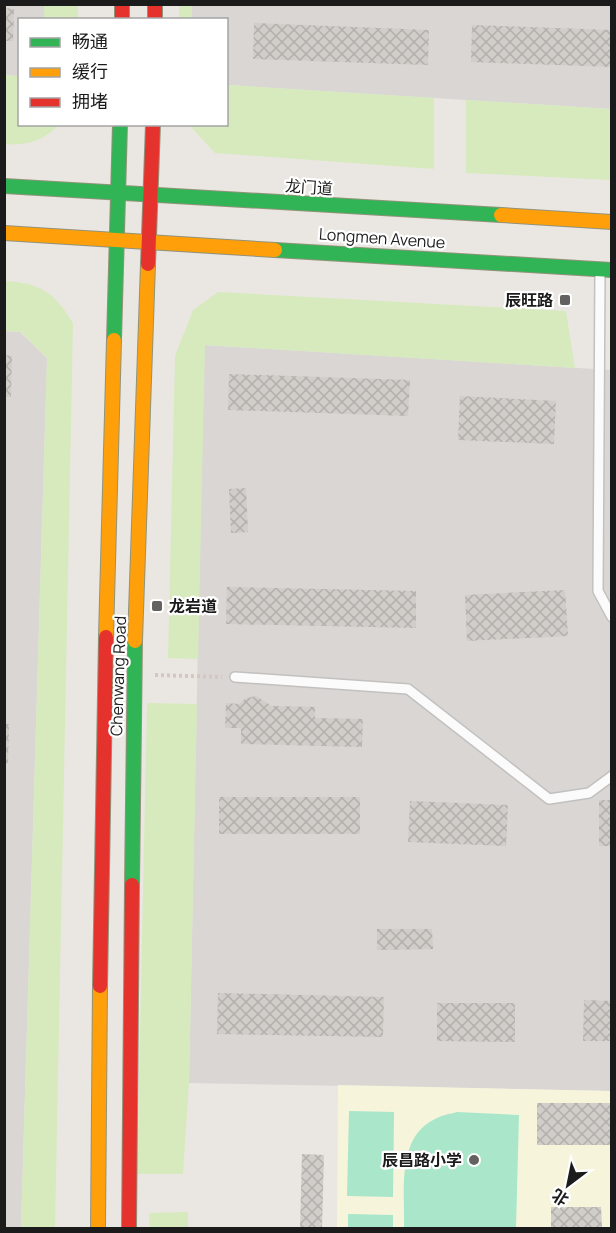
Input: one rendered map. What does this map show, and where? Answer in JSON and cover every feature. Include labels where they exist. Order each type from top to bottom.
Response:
[{"type":"street","name":"Chenwang Road","points":[[98,1228],[103,732],[120,126]]},
{"type":"street","name":"Chenwang Road","points":[[129,1228],[134,674],[153,126]]},
{"type":"street","name":"龙门道","points":[[4,186],[612,222]]},
{"type":"street","points":[[4,233],[117,239]]},
{"type":"street","name":"Longmen Avenue","points":[[30,234],[214,243]]},
{"type":"street","name":"Longmen Avenue","points":[[150,240],[606,270]]},
{"type":"lane","points":[[606,270],[598,591],[612,617]]},
{"type":"lane","points":[[235,677],[408,688],[549,799],[589,793],[612,776]]},
{"type":"path","points":[[134,674],[235,677]]},
{"type":"shaded area","points":[[192,4],[611,5],[611,109],[228,85],[228,18],[192,18]]},
{"type":"shaded area","points":[[4,5],[44,5],[44,18],[18,18],[18,76],[5,75]]},
{"type":"shaded area","points":[[5,331],[20,332],[47,358],[21,1228],[5,1228]]},
{"type":"shaded area","points":[[204,345],[611,370],[611,1091],[189,1083]]},
{"type":"shaded area","name":"辰昌路小学","points":[[338,1085],[611,1091],[611,1228],[337,1228]]},
{"type":"green space","points":[[44,5],[78,5],[78,18],[44,18]]},
{"type":"green space","points":[[179,5],[192,5],[192,18],[179,18]]},
{"type":"green space","points":[[4,75],[18,76],[18,126],[58,126],[47,135],[34,141],[5,144]]},
{"type":"green space","points":[[228,85],[434,98],[434,169],[215,153],[190,126],[228,126]]},
{"type":"green space","points":[[466,100],[611,109],[611,180],[466,173]]},
{"type":"green space","points":[[4,281],[28,284],[45,291],[53,297],[73,323],[55,1228],[21,1228],[47,358],[21,332],[5,331]]},
{"type":"green space","points":[[218,292],[566,311],[575,368],[205,345],[198,659],[168,658],[175,356],[193,310]]},
{"type":"green space","points":[[147,703],[197,704],[189,1083],[183,1174],[137,1174]]},
{"type":"green space","points":[[349,1111],[394,1112],[393,1197],[347,1196]]},
{"type":"green space","points":[[457,1112],[519,1115],[516,1228],[404,1228],[404,1183],[408,1152],[423,1127],[435,1119]]},
{"type":"green space","points":[[188,1212],[188,1228],[150,1228],[149,1213]]},
{"type":"green space","points":[[348,1214],[393,1215],[393,1228],[348,1228]]},
{"type":"building","points":[[4,8],[14,9],[13,41],[4,41]]},
{"type":"building","points":[[254,23],[429,30],[428,65],[253,59]]},
{"type":"building","points":[[472,25],[612,30],[612,67],[471,62]]},
{"type":"building","points":[[4,355],[12,356],[11,397],[4,397]]},
{"type":"building","points":[[229,374],[410,380],[408,416],[228,410]]},
{"type":"building","points":[[460,396],[556,401],[554,444],[458,440]]},
{"type":"building","points":[[246,488],[248,532],[231,533],[229,489]]},
{"type":"building","points":[[227,587],[416,591],[416,628],[226,624]]},
{"type":"building","points":[[565,590],[568,636],[467,641],[465,595]]},
{"type":"building","points":[[256,696],[272,706],[315,707],[315,718],[363,719],[362,747],[241,744],[241,728],[225,728],[226,703],[239,704],[246,698]]},
{"type":"building","points":[[4,723],[9,724],[8,763],[4,763]]},
{"type":"building","points":[[219,797],[360,797],[360,834],[219,834]]},
{"type":"building","points":[[599,800],[612,800],[612,846],[599,846]]},
{"type":"building","points":[[410,801],[508,805],[506,846],[408,842]]},
{"type":"building","points":[[377,929],[432,929],[433,949],[377,950]]},
{"type":"building","points":[[218,993],[384,997],[383,1037],[217,1034]]},
{"type":"building","points":[[584,1000],[612,1001],[612,1041],[583,1041]]},
{"type":"building","points":[[437,1003],[515,1003],[515,1042],[437,1041]]},
{"type":"building","points":[[537,1103],[611,1103],[611,1145],[537,1145]]},
{"type":"building","points":[[302,1154],[324,1155],[322,1228],[300,1228]]},
{"type":"building","points":[[551,1207],[601,1207],[602,1228],[551,1228]]},
{"type":"traffic: fast","points":[[114,340],[120,126]]},
{"type":"traffic: fast","points":[[4,186],[501,215]]},
{"type":"traffic: fast","points":[[275,250],[612,270]]},
{"type":"traffic: fast","points":[[132,885],[135,641]]},
{"type":"traffic: slow","points":[[501,215],[612,222]]},
{"type":"traffic: slow","points":[[4,233],[275,250]]},
{"type":"traffic: slow","points":[[135,641],[148,264]]},
{"type":"traffic: slow","points":[[106,637],[114,340]]},
{"type":"traffic: slow","points":[[98,1228],[100,986]]},
{"type":"traffic: jam","points":[[122,4],[122,18]]},
{"type":"traffic: jam","points":[[155,4],[155,18]]},
{"type":"traffic: jam","points":[[148,264],[153,126]]},
{"type":"traffic: jam","points":[[100,986],[106,637]]},
{"type":"traffic: jam","points":[[129,1228],[132,885]]},
{"type":"place","name":"辰旺路","points":[[565,300]]},
{"type":"place","name":"龙岩道","points":[[157,606]]},
{"type":"place","name":"辰昌路小学","points":[[474,1160]]}]
